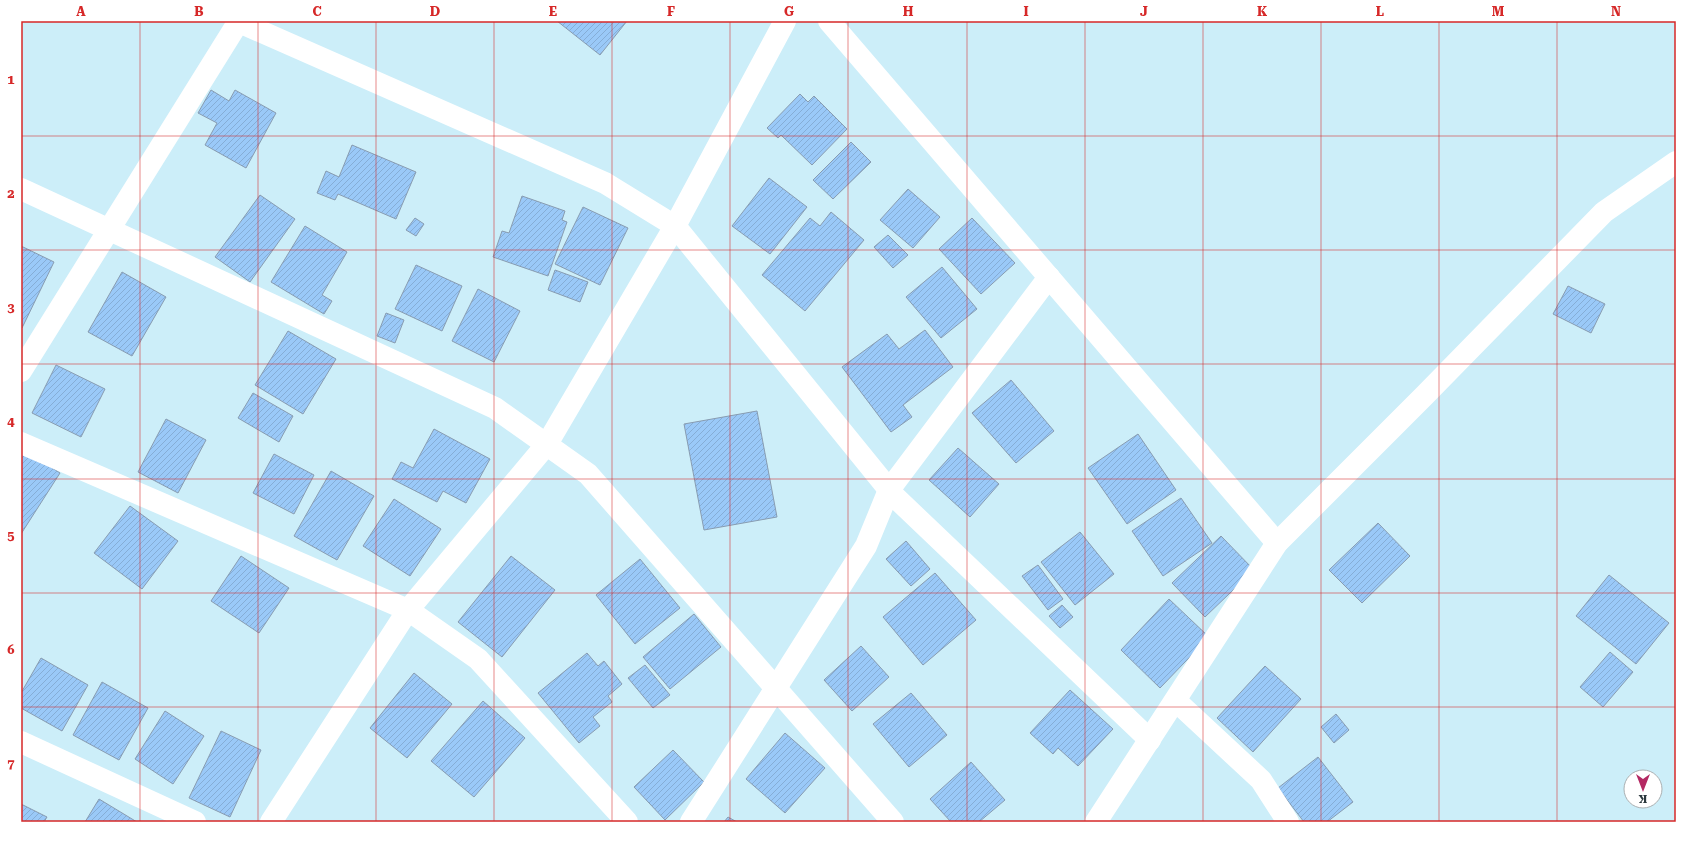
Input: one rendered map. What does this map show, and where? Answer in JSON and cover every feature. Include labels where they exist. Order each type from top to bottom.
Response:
[{"type":"street","points":[[21,370],[239,21],[605,183],[675,226],[889,490],[1150,740]]},
{"type":"street","points":[[271,822],[408,610],[546,444],[675,226],[786,21]]},
{"type":"street","points":[[829,21],[1277,543]]},
{"type":"street","points":[[1096,822],[1176,701],[1277,543],[1424,396],[1604,212],[1676,162]]},
{"type":"street","points":[[21,189],[495,408],[588,474],[894,822]]},
{"type":"street","points":[[691,822],[866,546],[889,490],[1049,278]]},
{"type":"street","points":[[21,443],[408,610],[478,659],[627,822]]},
{"type":"street","points":[[1176,701],[1261,780],[1288,822]]},
{"type":"street","points":[[21,742],[195,822]]},
{"type":"building","points":[[557,21],[627,21],[600,55]]},
{"type":"building","points":[[211,90],[229,101],[235,90],[276,113],[246,168],[205,145],[217,123],[198,113]]},
{"type":"building","points":[[800,94],[808,102],[814,96],[847,129],[812,165],[781,135],[778,138],[767,128]]},
{"type":"building","points":[[851,142],[871,162],[833,199],[813,180]]},
{"type":"building","points":[[352,145],[416,172],[396,219],[338,194],[335,200],[317,193],[326,171],[339,177]]},
{"type":"building","points":[[769,178],[807,207],[770,254],[732,226]]},
{"type":"building","points":[[908,189],[940,217],[913,248],[880,220]]},
{"type":"building","points":[[260,195],[295,219],[250,282],[215,257]]},
{"type":"building","points":[[522,196],[565,211],[562,220],[567,222],[548,276],[493,257],[502,231],[509,233]]},
{"type":"building","points":[[583,207],[628,228],[600,285],[555,264]]},
{"type":"building","points":[[831,212],[864,240],[805,311],[762,275],[810,218],[820,226]]},
{"type":"building","points":[[415,218],[424,224],[416,236],[406,230]]},
{"type":"building","points":[[972,218],[1015,263],[981,294],[939,249]]},
{"type":"building","points":[[305,226],[347,252],[322,295],[332,301],[324,314],[271,282]]},
{"type":"building","points":[[888,235],[908,255],[893,268],[874,247]]},
{"type":"building","points":[[21,246],[54,262],[22,328],[21,327]]},
{"type":"building","points":[[416,265],[462,286],[442,331],[395,309]]},
{"type":"building","points":[[942,267],[977,309],[941,338],[906,297]]},
{"type":"building","points":[[555,270],[588,282],[580,302],[548,290]]},
{"type":"building","points":[[122,272],[166,297],[132,356],[88,332]]},
{"type":"building","points":[[1568,286],[1605,304],[1591,333],[1553,314]]},
{"type":"building","points":[[478,289],[520,311],[494,362],[452,341]]},
{"type":"building","points":[[386,313],[404,320],[395,343],[377,336]]},
{"type":"building","points":[[925,330],[953,367],[903,405],[912,417],[891,432],[842,367],[887,334],[899,349]]},
{"type":"building","points":[[288,331],[336,359],[303,414],[255,385]]},
{"type":"building","points":[[56,365],[105,389],[81,437],[32,413]]},
{"type":"building","points":[[1011,380],[1054,431],[1016,463],[972,413]]},
{"type":"building","points":[[253,393],[293,416],[279,442],[238,418]]},
{"type":"building","points":[[757,411],[777,517],[704,530],[684,424]]},
{"type":"building","points":[[166,419],[206,440],[178,493],[138,472]]},
{"type":"building","points":[[434,429],[490,459],[466,503],[443,491],[437,502],[392,479],[401,462],[413,468]]},
{"type":"building","points":[[1138,434],[1176,490],[1127,524],[1088,468]]},
{"type":"building","points":[[958,448],[999,484],[970,517],[929,480]]},
{"type":"building","points":[[25,450],[60,473],[21,534],[21,456]]},
{"type":"building","points":[[274,454],[314,475],[294,514],[253,493]]},
{"type":"building","points":[[331,471],[374,496],[337,560],[294,536]]},
{"type":"building","points":[[1181,498],[1212,543],[1163,576],[1132,531]]},
{"type":"building","points":[[394,499],[441,529],[410,576],[363,546]]},
{"type":"building","points":[[130,506],[178,541],[142,589],[94,553]]},
{"type":"building","points":[[1378,523],[1410,556],[1362,603],[1329,570]]},
{"type":"building","points":[[1080,532],[1114,574],[1075,605],[1041,562]]},
{"type":"building","points":[[1221,536],[1254,570],[1205,617],[1172,583]]},
{"type":"building","points":[[906,541],[930,569],[911,586],[886,559]]},
{"type":"building","points":[[241,556],[289,588],[259,633],[211,601]]},
{"type":"building","points":[[511,556],[555,590],[502,657],[458,622]]},
{"type":"building","points":[[640,559],[680,608],[635,644],[596,595]]},
{"type":"building","points":[[1038,565],[1063,599],[1048,610],[1022,576]]},
{"type":"building","points":[[935,573],[976,620],[923,665],[883,617]]},
{"type":"building","points":[[1609,575],[1669,623],[1636,664],[1576,616]]},
{"type":"building","points":[[1169,599],[1209,637],[1160,688],[1121,650]]},
{"type":"building","points":[[1062,605],[1073,617],[1060,628],[1049,616]]},
{"type":"building","points":[[694,614],[721,647],[670,689],[643,657]]},
{"type":"building","points":[[861,646],[889,677],[852,711],[824,680]]},
{"type":"building","points":[[1610,652],[1633,672],[1603,707],[1580,687]]},
{"type":"building","points":[[587,653],[598,666],[604,661],[622,684],[608,696],[612,702],[593,717],[600,726],[579,743],[538,693]]},
{"type":"building","points":[[41,658],[88,685],[62,731],[21,708],[21,693]]},
{"type":"building","points":[[645,665],[670,695],[653,708],[628,678]]},
{"type":"building","points":[[1265,666],[1301,699],[1253,752],[1217,718]]},
{"type":"building","points":[[414,673],[452,704],[407,758],[370,728]]},
{"type":"building","points":[[102,682],[148,708],[119,760],[73,735]]},
{"type":"building","points":[[1070,690],[1113,729],[1078,766],[1058,748],[1053,754],[1030,733]]},
{"type":"building","points":[[911,693],[947,735],[909,767],[873,724]]},
{"type":"building","points":[[483,701],[525,738],[474,797],[431,761]]},
{"type":"building","points":[[165,711],[204,736],[173,784],[135,759]]},
{"type":"building","points":[[1336,714],[1349,730],[1334,743],[1321,727]]},
{"type":"building","points":[[221,731],[261,750],[230,817],[189,798]]},
{"type":"building","points":[[785,733],[825,768],[785,813],[746,779]]},
{"type":"building","points":[[673,750],[704,782],[665,820],[634,787]]},
{"type":"building","points":[[1318,757],[1353,802],[1327,822],[1304,822],[1278,788]]},
{"type":"building","points":[[971,762],[1005,800],[979,822],[951,822],[930,799]]},
{"type":"building","points":[[99,799],[137,822],[85,822]]},
{"type":"building","points":[[21,804],[47,817],[44,822],[21,822]]},
{"type":"building","points":[[728,817],[737,822],[724,822]]}]
